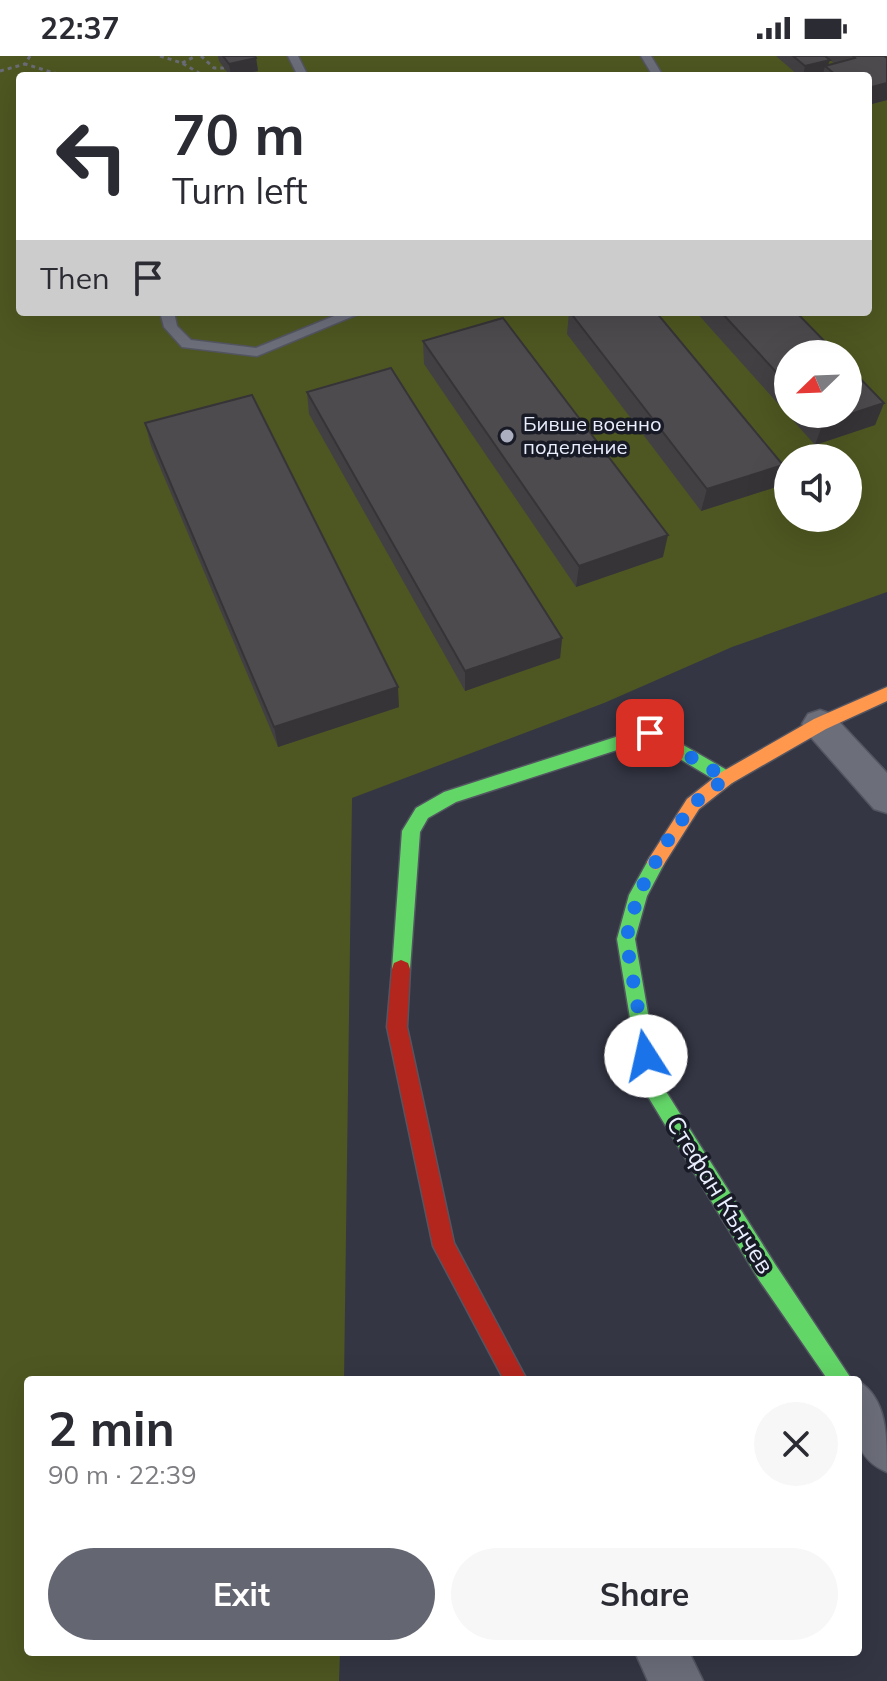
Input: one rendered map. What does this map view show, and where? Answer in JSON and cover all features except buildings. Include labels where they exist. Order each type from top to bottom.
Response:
[{"type":"street","name":"Стефан Кънчев","points":[[838,1376],[767,1272],[651,1085],[626,939],[638,895],[664,846],[693,804],[726,778],[820,724],[887,694]]},
{"type":"street","points":[[820,724],[887,798]]},
{"type":"street","points":[[514,1376],[444,1246],[397,1027],[411,831],[422,813],[450,797],[650,733],[726,778]]},
{"type":"street","points":[[862,1411],[887,1448]]},
{"type":"street","points":[[663,1656],[676,1681]]},
{"type":"lane","points":[[168,316],[171,327],[187,344],[257,352],[346,316]]},
{"type":"path","points":[[25,64],[30,56]]},
{"type":"path","points":[[160,56],[197,72]]},
{"type":"path","points":[[182,63],[198,56],[214,68],[224,68]]},
{"type":"path","points":[[0,71],[25,64],[51,72]]},
{"type":"green space","points":[[0,56],[887,56],[887,592],[732,647],[604,703],[352,798],[344,1376],[24,1376],[24,1656],[340,1656],[339,1681],[0,1681]]},
{"type":"traffic: fast","points":[[401,969],[411,831],[422,813],[450,797],[650,733],[726,778]]},
{"type":"traffic: fast","points":[[656,862],[638,895],[626,939],[651,1085],[767,1272],[838,1376]]},
{"type":"traffic: slow","points":[[656,862],[693,804],[726,778],[820,724],[887,694]]},
{"type":"traffic: jam","points":[[401,969],[397,1027],[444,1246],[514,1376]]},
{"type":"place","name":"Бивше военно поделение","points":[[507,436]]},
{"type":"route","points":[[646,1056],[626,939],[638,895],[664,846],[693,804],[726,778],[650,733]]}]
